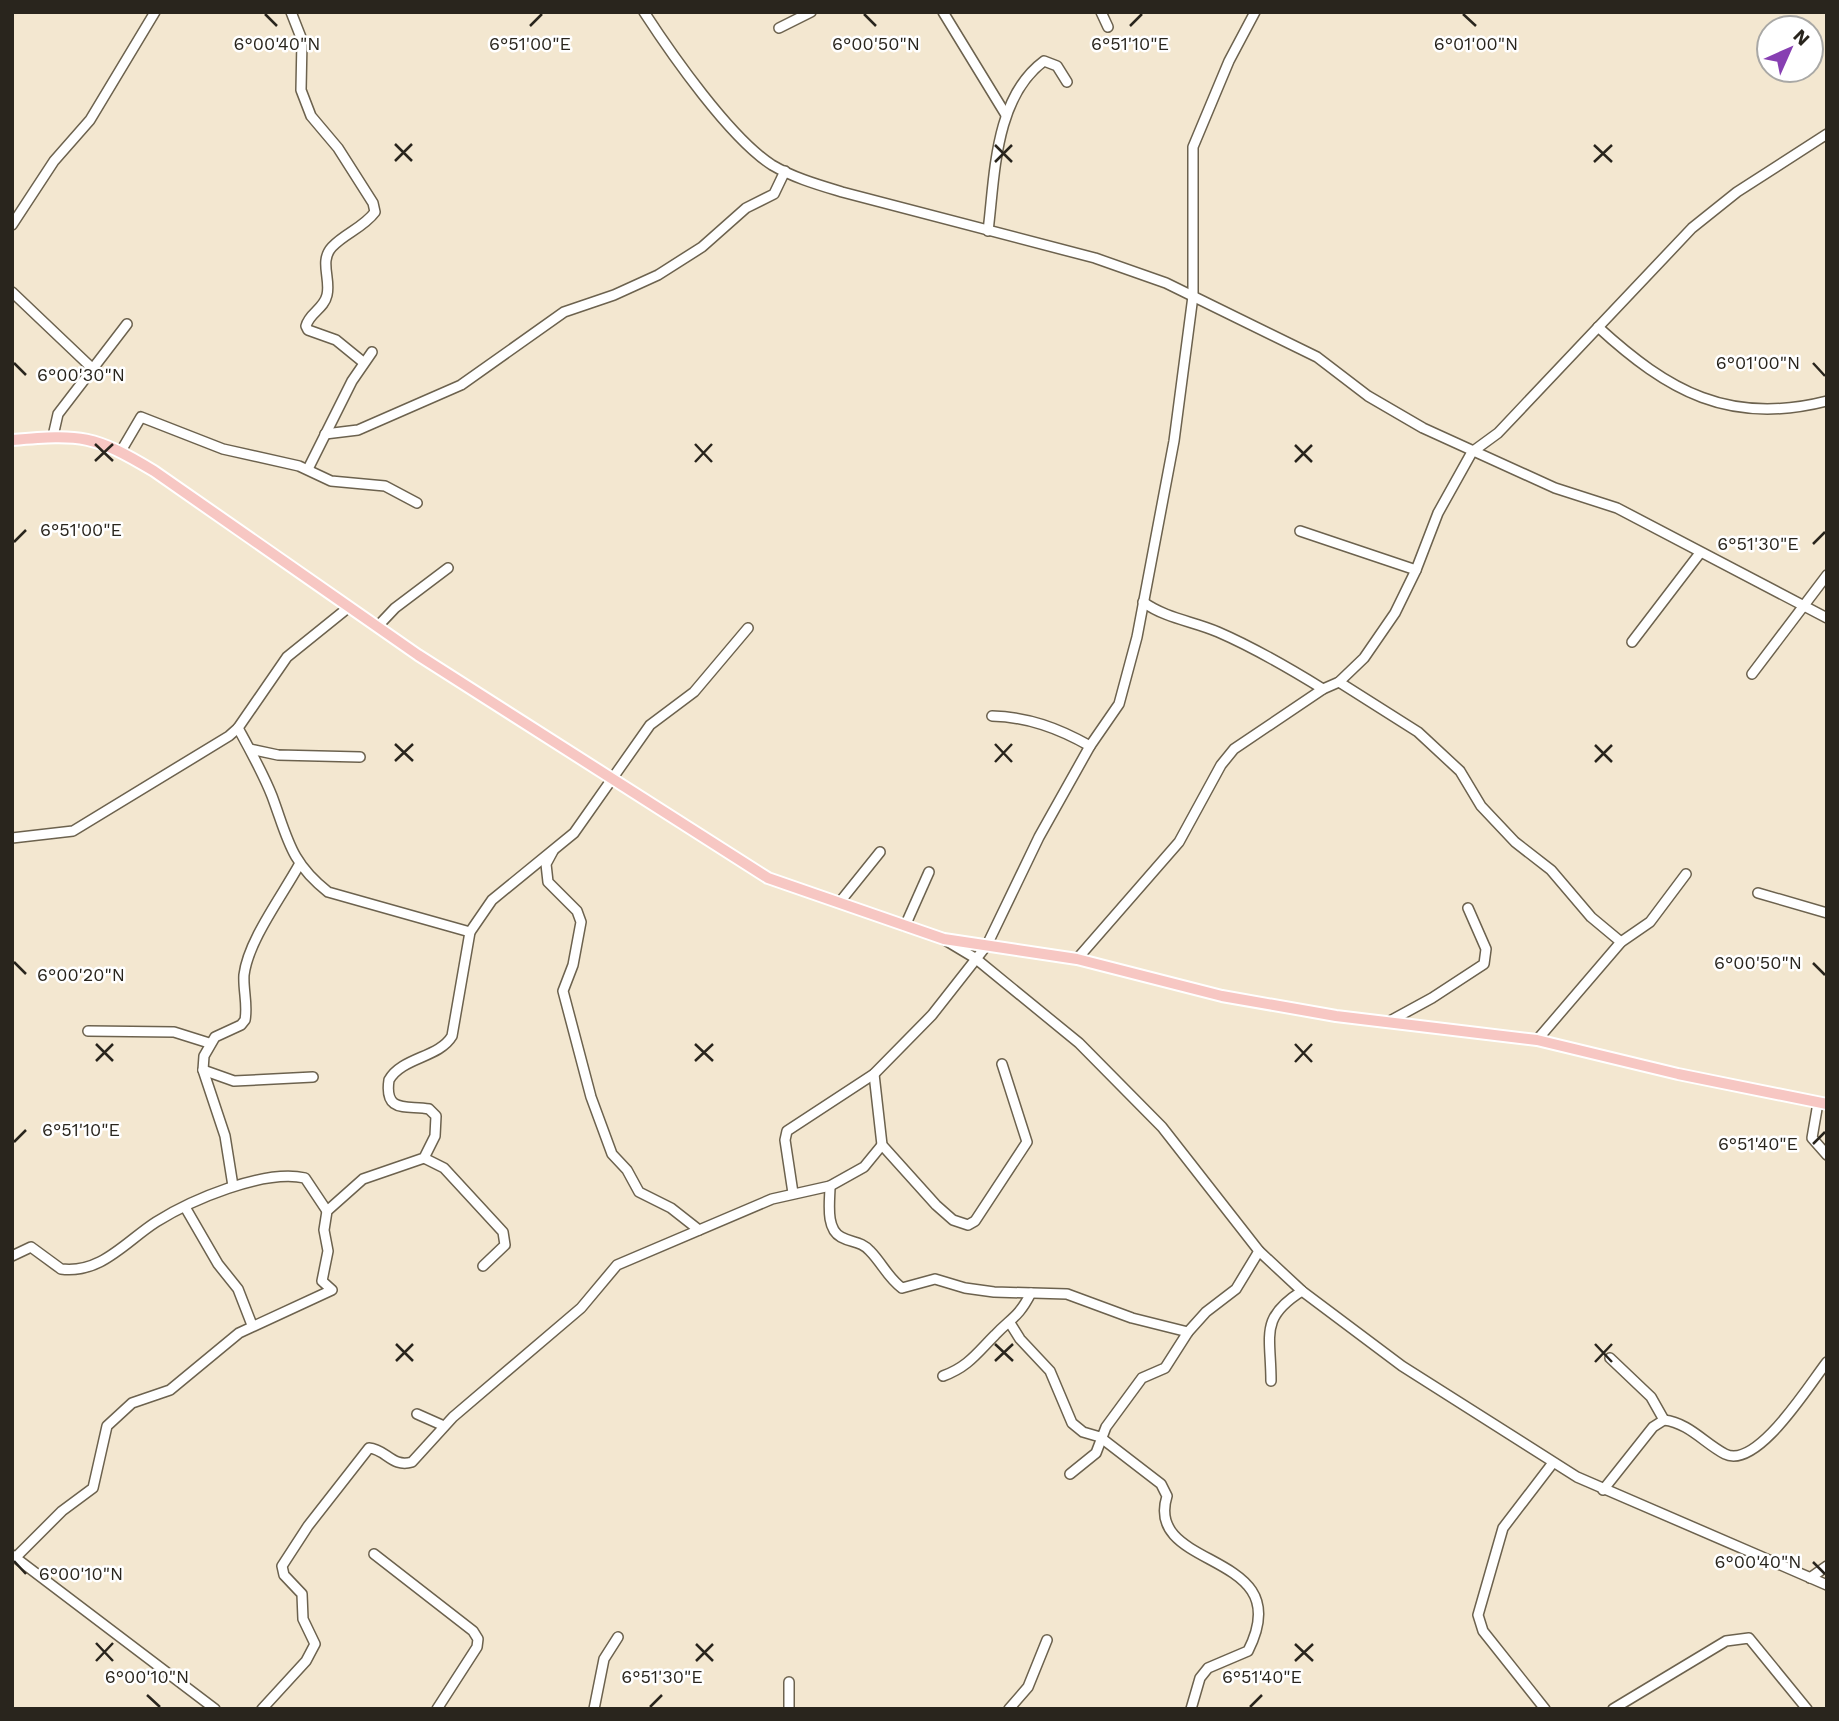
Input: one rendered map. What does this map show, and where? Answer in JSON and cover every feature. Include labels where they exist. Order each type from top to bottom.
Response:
[{"type":"main road","points":[[12,440],[53,436],[80,437],[121,451],[165,478],[376,627],[768,878],[944,939],[1077,960],[1222,996],[1388,1022],[1537,1040],[1678,1074],[1822,1104]]},
{"type":"street","points":[[12,225],[54,161],[89,120],[155,12]]},
{"type":"street","points":[[291,12],[302,40],[301,90],[311,116],[338,148],[373,203],[374,212],[369,220],[331,248],[325,265],[329,285],[327,298],[306,326],[308,330],[336,340],[363,362]]},
{"type":"street","points":[[644,12],[720,113],[756,152],[785,171],[842,192],[1095,258],[1193,296],[1317,357],[1368,396],[1472,452],[1555,488],[1617,508],[1827,618]]},
{"type":"street","points":[[779,28],[811,12]]},
{"type":"street","points":[[943,12],[1006,115]]},
{"type":"street","points":[[1101,12],[1108,27]]},
{"type":"street","points":[[793,1193],[785,1140],[788,1131],[874,1074],[932,1015],[987,945],[1039,837],[1090,746],[1119,704],[1128,680],[1174,441],[1193,296],[1193,147],[1229,61],[1255,12]]},
{"type":"street","points":[[988,231],[1006,115],[1019,92],[1044,61],[1057,66],[1068,82]]},
{"type":"street","points":[[1077,960],[1179,842],[1221,765],[1234,749],[1323,689],[1339,682],[1364,657],[1395,614],[1438,513],[1472,452],[1498,433],[1692,229],[1737,192],[1827,134]]},
{"type":"street","points":[[325,434],[358,430],[461,385],[564,312],[614,295],[658,275],[702,247],[746,208],[774,194],[785,171]]},
{"type":"street","points":[[12,292],[93,370]]},
{"type":"street","points":[[53,436],[58,414],[127,324]]},
{"type":"street","points":[[1598,327],[1634,360],[1672,386],[1704,400],[1755,408],[1827,401]]},
{"type":"street","points":[[307,469],[363,362],[372,352]]},
{"type":"street","points":[[121,451],[141,417],[213,446],[307,469],[331,481],[396,489],[417,503]]},
{"type":"street","points":[[1300,531],[1416,570]]},
{"type":"street","points":[[1632,642],[1700,552]]},
{"type":"street","points":[[376,627],[395,608],[448,568]]},
{"type":"street","points":[[1752,674],[1827,575]]},
{"type":"street","points":[[1143,602],[1157,611],[1216,630],[1263,653],[1323,689]]},
{"type":"street","points":[[12,838],[73,831],[185,765],[238,728],[287,657],[349,607]]},
{"type":"street","points":[[215,1709],[14,1557],[62,1511],[93,1488],[107,1426],[116,1417],[140,1399],[170,1390],[252,1325],[332,1290],[322,1281],[328,1251],[324,1230],[327,1211],[363,1179],[424,1158],[435,1136],[436,1116],[429,1109],[400,1108],[394,1105],[389,1096],[388,1080],[410,1061],[447,1044],[452,1036],[470,932],[492,900],[574,833],[650,725],[694,692],[748,628]]},
{"type":"street","points":[[1339,682],[1419,732],[1460,771],[1481,806],[1515,842],[1551,870],[1591,917],[1621,942]]},
{"type":"street","points":[[992,716],[1021,717],[1067,733],[1090,746]]},
{"type":"street","points":[[238,728],[272,795],[284,838],[299,865],[328,892],[470,932]]},
{"type":"street","points":[[250,749],[278,755],[359,757]]},
{"type":"street","points":[[556,847],[546,864],[548,882],[577,911],[581,922],[573,965],[563,991],[591,1097],[612,1154],[627,1170],[639,1192],[671,1208],[699,1230]]},
{"type":"street","points":[[839,903],[880,852]]},
{"type":"street","points":[[233,1186],[225,1136],[203,1070],[204,1056],[209,1042],[245,1020],[244,976],[247,964],[261,930],[299,865]]},
{"type":"street","points":[[905,926],[929,872]]},
{"type":"street","points":[[1537,1040],[1621,942],[1650,922],[1686,874]]},
{"type":"street","points":[[1758,892],[1827,913]]},
{"type":"street","points":[[1388,1022],[1432,998],[1484,964],[1487,958],[1486,949],[1468,908]]},
{"type":"street","points":[[944,939],[975,958],[1079,1043],[1162,1127],[1259,1251],[1302,1291],[1444,1395],[1552,1464],[1603,1490],[1827,1585]]},
{"type":"street","points":[[88,1031],[174,1032],[209,1042]]},
{"type":"street","points":[[874,1074],[882,1145],[920,1189],[953,1220],[968,1225],[975,1221],[1027,1142],[1002,1064]]},
{"type":"street","points":[[203,1070],[234,1081],[313,1077]]},
{"type":"street","points":[[1822,1104],[1812,1138],[1827,1155]]},
{"type":"street","points":[[262,1709],[306,1661],[315,1644],[303,1619],[302,1594],[282,1571],[284,1562],[369,1448],[375,1449],[390,1461],[403,1465],[419,1456],[444,1426],[582,1308],[617,1265],[772,1199],[830,1186],[864,1167],[882,1145]]},
{"type":"street","points":[[424,1158],[444,1168],[503,1232],[505,1245],[483,1266]]},
{"type":"street","points":[[12,1256],[31,1247],[61,1269],[94,1265],[119,1251],[156,1222],[212,1192],[297,1176],[305,1178],[327,1211]]},
{"type":"street","points":[[830,1186],[830,1221],[835,1231],[841,1237],[864,1245],[902,1288],[935,1279],[965,1288],[1021,1295],[1068,1294],[1132,1318],[1188,1332]]},
{"type":"street","points":[[186,1207],[218,1264],[238,1289],[252,1325]]},
{"type":"street","points":[[1070,1474],[1091,1459],[1100,1437],[1143,1378],[1165,1368],[1188,1332],[1206,1312],[1237,1289],[1259,1251]]},
{"type":"street","points":[[1271,1381],[1271,1323],[1275,1312],[1302,1291]]},
{"type":"street","points":[[943,1376],[971,1363],[995,1334],[1010,1323],[1031,1293]]},
{"type":"street","points":[[1010,1323],[1050,1371],[1072,1423],[1083,1432],[1100,1437],[1161,1484],[1167,1496],[1162,1510],[1165,1522],[1178,1540],[1189,1549],[1242,1577],[1255,1595],[1258,1622],[1248,1651],[1208,1668],[1200,1678],[1191,1709]]},
{"type":"street","points":[[1610,1358],[1651,1397],[1664,1420],[1691,1430],[1731,1457],[1746,1455],[1767,1438],[1827,1362]]},
{"type":"street","points":[[417,1414],[444,1426]]},
{"type":"street","points":[[1603,1490],[1653,1427],[1664,1420]]},
{"type":"street","points":[[1545,1709],[1483,1631],[1478,1615],[1503,1528],[1552,1464]]},
{"type":"street","points":[[374,1554],[473,1631],[478,1639],[477,1647],[437,1709]]},
{"type":"street","points":[[1810,1578],[1827,1566]]},
{"type":"street","points":[[594,1709],[604,1659],[618,1637]]},
{"type":"street","points":[[1613,1709],[1726,1641],[1749,1638],[1807,1709]]},
{"type":"street","points":[[1009,1709],[1028,1687],[1047,1640]]},
{"type":"street","points":[[789,1682],[789,1709]]}]
